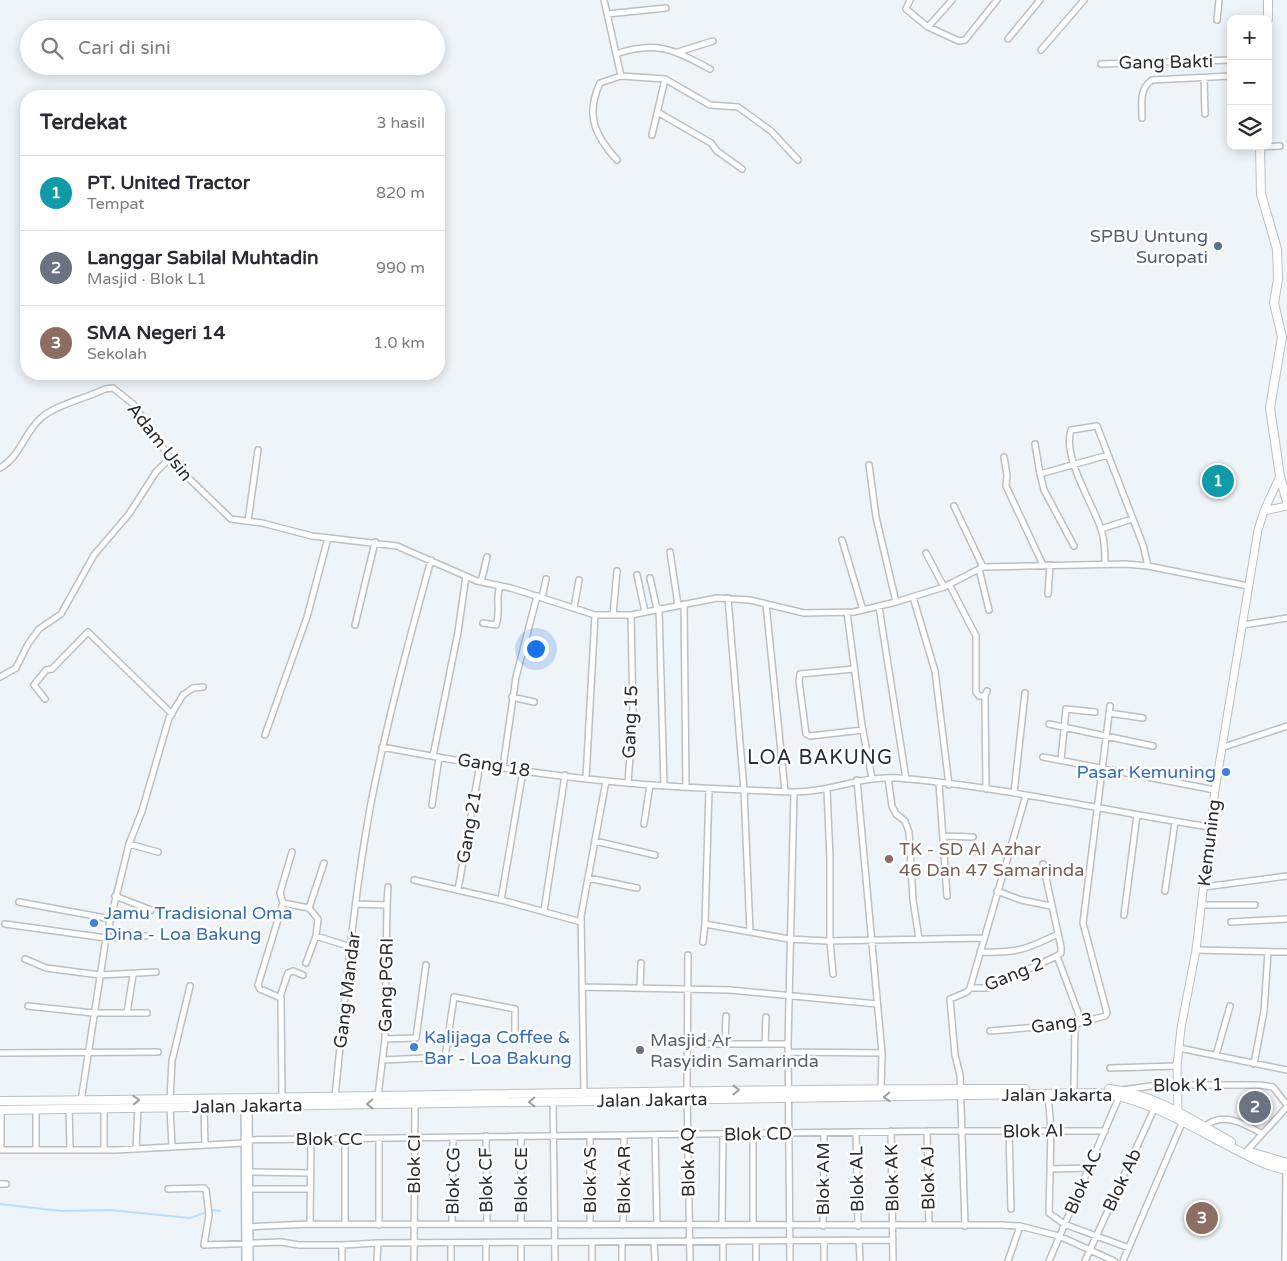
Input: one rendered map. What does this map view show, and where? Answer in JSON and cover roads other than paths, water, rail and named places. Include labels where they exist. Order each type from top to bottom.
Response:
[{"type":"main road","points":[[1268,0],[1268,15]]},
{"type":"main road","points":[[1260,150],[1261,194],[1277,249],[1278,279],[1274,303],[1282,337],[1270,408],[1280,476],[1287,504]]},
{"type":"main road","name":"Jalan Jakarta","points":[[0,1101],[170,1103],[553,1097],[687,1100],[882,1089],[1048,1094],[1122,1093],[1274,1167],[1287,1167]]},
{"type":"main road","name":"Jalan Jakarta","points":[[553,1097],[584,1092],[687,1091],[788,1094],[1074,1089],[1122,1093],[1155,1102],[1204,1127],[1245,1152]]},
{"type":"main road","name":"Jalan Jakarta","points":[[1,1110],[138,1108],[170,1103],[204,1106],[282,1098],[378,1096],[414,1100]]},
{"type":"street","points":[[604,0],[621,76]]},
{"type":"street","points":[[910,0],[906,9],[928,27],[942,35],[959,41],[965,40],[997,0]]},
{"type":"street","points":[[928,27],[952,0]]},
{"type":"street","points":[[1008,39],[1040,0]]},
{"type":"street","points":[[1041,50],[1084,0]]},
{"type":"street","points":[[1217,20],[1219,0]]},
{"type":"street","points":[[606,14],[666,8]]},
{"type":"street","points":[[678,52],[713,41]]},
{"type":"street","points":[[616,54],[635,48],[656,46],[678,52],[710,70]]},
{"type":"street","name":"Gang Bakti","points":[[1101,64],[1227,60]]},
{"type":"street","points":[[617,160],[597,135],[592,108],[595,93],[600,83],[621,76],[664,79],[710,105],[735,106],[745,110],[786,144],[798,160]]},
{"type":"street","points":[[1142,118],[1142,94],[1146,84],[1152,80],[1227,76]]},
{"type":"street","points":[[1204,78],[1205,114]]},
{"type":"street","points":[[652,135],[659,113],[664,79]]},
{"type":"street","points":[[659,113],[711,143],[717,150],[742,169]]},
{"type":"street","points":[[1272,146],[1280,146]]},
{"type":"street","name":"Adam Usin","points":[[0,468],[16,455],[30,430],[41,418],[109,388],[117,390],[133,404],[170,458],[190,482],[228,518],[328,538],[374,542],[409,550],[481,582],[539,597],[595,615],[631,615],[710,598],[750,600],[804,613],[847,612],[879,607],[913,597],[947,585],[981,568]]},
{"type":"street","points":[[1105,564],[1101,529],[1075,465],[1071,447],[1071,430],[1097,426],[1148,566]]},
{"type":"street","points":[[1035,444],[1044,490],[1074,546]]},
{"type":"street","points":[[248,521],[258,450]]},
{"type":"street","points":[[1040,474],[1108,455]]},
{"type":"street","points":[[1004,457],[1007,475],[1006,486],[1043,566]]},
{"type":"street","points":[[0,677],[16,668],[28,644],[39,629],[61,614],[94,555],[129,514],[156,472],[170,458]]},
{"type":"street","points":[[869,465],[876,517],[896,602]]},
{"type":"street","name":"Kemuning","points":[[1182,1123],[1177,1113],[1177,1066],[1196,950],[1215,790],[1224,747],[1258,530],[1264,511],[1280,476]]},
{"type":"street","points":[[1264,511],[1287,504]]},
{"type":"street","points":[[954,506],[981,568],[989,610]]},
{"type":"street","points":[[1101,529],[1132,519]]},
{"type":"street","points":[[265,734],[306,617],[328,538]]},
{"type":"street","points":[[842,540],[863,610]]},
{"type":"street","points":[[355,625],[374,542]]},
{"type":"street","points":[[670,552],[681,605],[686,787]]},
{"type":"street","points":[[926,553],[976,636],[976,692],[979,696],[986,694],[986,789]]},
{"type":"street","points":[[481,582],[487,557]]},
{"type":"street","name":"Gang Mandar","points":[[335,1097],[356,904],[382,747],[431,560]]},
{"type":"street","points":[[981,568],[1105,564],[1148,566],[1248,586]]},
{"type":"street","points":[[1048,594],[1050,565]]},
{"type":"street","points":[[612,615],[617,570]]},
{"type":"street","points":[[637,575],[645,612]]},
{"type":"street","points":[[432,756],[458,632],[466,576]]},
{"type":"street","points":[[650,578],[658,609],[664,786]]},
{"type":"street","points":[[503,767],[512,697],[539,597],[546,579]]},
{"type":"street","points":[[574,608],[579,580]]},
{"type":"street","points":[[483,623],[494,626],[498,622],[496,597],[500,586]]},
{"type":"street","points":[[913,597],[935,670],[949,785]]},
{"type":"street","points":[[728,598],[744,790],[750,932]]},
{"type":"street","points":[[766,604],[785,791]]},
{"type":"street","points":[[879,607],[906,779]]},
{"type":"street","points":[[847,612],[863,730],[872,778]]},
{"type":"street","points":[[586,778],[595,615]]},
{"type":"street","name":"Gang 15","points":[[628,783],[633,715],[631,615]]},
{"type":"street","points":[[1243,625],[1287,618]]},
{"type":"street","points":[[45,699],[34,685],[46,670],[52,669],[88,632],[172,714]]},
{"type":"street","points":[[854,670],[800,674],[799,681],[806,734],[810,736],[863,730]]},
{"type":"street","points":[[81,1101],[106,938],[115,896],[130,844],[142,811],[163,734],[172,714],[183,696],[193,688],[203,687]]},
{"type":"street","points":[[1014,793],[1026,698],[1025,693]]},
{"type":"street","points":[[512,697],[534,702]]},
{"type":"street","points":[[1097,808],[1110,706]]},
{"type":"street","points":[[1061,760],[1066,709],[1095,712]]},
{"type":"street","points":[[1109,713],[1143,718]]},
{"type":"street","points":[[1049,724],[1105,734],[1153,746]]},
{"type":"street","points":[[1224,747],[1287,726]]},
{"type":"street","name":"Gang 18","points":[[382,747],[523,771],[606,781],[709,789],[794,792],[827,790],[857,780],[872,778],[906,779],[1014,793],[1210,827]]},
{"type":"street","points":[[432,805],[439,757]]},
{"type":"street","points":[[1043,758],[1215,790]]},
{"type":"street","name":"Gang 21","points":[[458,890],[480,764]]},
{"type":"street","points":[[501,900],[523,771]]},
{"type":"street","points":[[544,910],[565,775]]},
{"type":"street","points":[[888,778],[892,806],[896,814],[905,821],[909,832],[919,939]]},
{"type":"street","points":[[857,780],[870,940],[882,1052],[882,1089]]},
{"type":"street","points":[[584,1092],[581,922],[606,781]]},
{"type":"street","points":[[939,783],[947,896]]},
{"type":"street","points":[[644,824],[650,785]]},
{"type":"street","points":[[703,942],[709,789]]},
{"type":"street","points":[[827,790],[830,859],[830,941],[833,974]]},
{"type":"street","points":[[790,1261],[788,939],[794,792]]},
{"type":"street","points":[[965,1226],[960,1070],[955,1055],[950,999],[967,992],[970,988],[1026,795]]},
{"type":"street","name":"Gang 3","points":[[990,1031],[1082,1023],[1105,1016],[1108,1011],[1083,923],[1097,808]]},
{"type":"street","points":[[1124,915],[1137,815]]},
{"type":"street","points":[[1165,891],[1175,822]]},
{"type":"street","points":[[944,836],[973,837]]},
{"type":"street","points":[[595,841],[655,855]]},
{"type":"street","points":[[130,844],[158,852]]},
{"type":"street","points":[[280,997],[260,989],[258,985],[283,903],[280,893],[292,852]]},
{"type":"street","points":[[309,908],[324,863]]},
{"type":"street","points":[[1044,864],[1061,951],[1057,956],[1082,1023]]},
{"type":"street","points":[[1204,887],[1287,876]]},
{"type":"street","points":[[588,878],[637,888]]},
{"type":"street","points":[[414,880],[544,910],[581,922]]},
{"type":"street","name":"Gang PGRI","points":[[378,1096],[384,1060],[388,887]]},
{"type":"street","points":[[997,891],[1021,900],[1051,906]]},
{"type":"street","points":[[115,896],[151,910]]},
{"type":"street","points":[[20,902],[110,919]]},
{"type":"street","points":[[283,903],[309,908],[318,919],[316,936],[306,963]]},
{"type":"street","points":[[356,904],[387,905]]},
{"type":"street","points":[[1201,905],[1255,906]]},
{"type":"street","points":[[1231,922],[1287,919]]},
{"type":"street","points":[[5,924],[106,938],[146,936]]},
{"type":"street","points":[[705,924],[788,939],[830,941],[983,938]]},
{"type":"street","points":[[980,952],[1011,953],[1036,945],[1058,934]]},
{"type":"street","points":[[316,936],[351,947]]},
{"type":"street","points":[[1196,950],[1287,952]]},
{"type":"street","points":[[1254,1064],[1264,1011],[1268,952]]},
{"type":"street","name":"Blok AQ","points":[[688,955],[687,1100],[690,1261]]},
{"type":"street","name":"Gang 2","points":[[970,988],[988,988],[1057,956]]},
{"type":"street","points":[[25,959],[46,968],[100,975],[132,975],[156,972]]},
{"type":"street","points":[[640,987],[641,964]]},
{"type":"street","points":[[385,1039],[416,1038],[426,965]]},
{"type":"street","points":[[282,1098],[280,997],[288,973],[293,971],[303,975]]},
{"type":"street","points":[[127,1013],[132,975]]},
{"type":"street","points":[[172,1147],[170,1103],[172,1061],[190,986]]},
{"type":"street","points":[[582,987],[688,988],[877,1004]]},
{"type":"street","points":[[384,1060],[445,1057],[454,997],[515,1009],[515,1040]]},
{"type":"street","points":[[28,1006],[93,1013],[147,1013]]},
{"type":"street","points":[[1216,1055],[1230,1006]]},
{"type":"street","points":[[725,1044],[726,1016]]},
{"type":"street","points":[[765,1044],[766,1017]]},
{"type":"street","points":[[1074,1089],[1075,1024]]},
{"type":"street","points":[[687,1044],[788,1044]]},
{"type":"street","points":[[1179,1048],[1287,1070]]},
{"type":"street","points":[[0,1053],[158,1052]]},
{"type":"street","points":[[788,1052],[882,1052]]},
{"type":"street","points":[[1110,1068],[1177,1066]]},
{"type":"street","name":"Blok K 1","points":[[1122,1093],[1142,1086],[1260,1085],[1273,1088],[1287,1106]]},
{"type":"street","name":"Blok AC","points":[[1048,1094],[1051,1130],[1048,1210],[1050,1215],[1064,1225],[1122,1093]]},
{"type":"street","points":[[553,1097],[556,1261]]},
{"type":"street","name":"Blok CI","points":[[414,1100],[414,1261]]},
{"type":"street","points":[[245,1261],[247,1241],[247,1102]]},
{"type":"street","points":[[204,1106],[205,1145]]},
{"type":"street","points":[[1245,1152],[1287,1106]]},
{"type":"street","points":[[36,1108],[36,1149]]},
{"type":"street","points":[[69,1108],[70,1148]]},
{"type":"street","points":[[104,1108],[104,1149]]},
{"type":"street","points":[[136,1149],[138,1108]]},
{"type":"street","name":"Blok Ab","points":[[1085,1261],[1154,1109]]},
{"type":"street","points":[[1,1110],[1,1150]]},
{"type":"street","points":[[1204,1127],[1212,1120],[1236,1120],[1261,1133]]},
{"type":"street","points":[[1123,1261],[1182,1123]]},
{"type":"street","name":"Blok AK","points":[[891,1131],[893,1261]]},
{"type":"street","name":"Blok AJ","points":[[927,1131],[929,1226]]},
{"type":"street","name":"Blok CD","points":[[414,1138],[962,1131]]},
{"type":"street","name":"Blok AI","points":[[962,1131],[1105,1131]]},
{"type":"street","name":"Blok AM","points":[[823,1226],[824,1132]]},
{"type":"street","name":"Blok AL","points":[[856,1132],[858,1226]]},
{"type":"street","points":[[1008,1132],[1011,1209]]},
{"type":"street","name":"Blok AR","points":[[623,1225],[624,1135]]},
{"type":"street","points":[[655,1135],[657,1225]]},
{"type":"street","points":[[722,1224],[723,1135]]},
{"type":"street","points":[[753,1135],[753,1224]]},
{"type":"street","name":"Blok CF","points":[[486,1136],[487,1224]]},
{"type":"street","name":"Blok CE","points":[[521,1136],[521,1224]]},
{"type":"street","name":"Blok AS","points":[[590,1136],[590,1225]]},
{"type":"street","name":"Blok CG","points":[[452,1224],[453,1137]]},
{"type":"street","name":"Blok CC","points":[[1,1150],[70,1148],[116,1150],[246,1141],[414,1138]]},
{"type":"street","points":[[310,1224],[311,1139]]},
{"type":"street","points":[[345,1139],[345,1224]]},
{"type":"street","points":[[379,1139],[379,1225]]},
{"type":"street","points":[[246,1141],[250,1172],[247,1230]]},
{"type":"street","points":[[1285,1257],[1287,1167]]},
{"type":"street","points":[[1050,1169],[1089,1168]]},
{"type":"street","points":[[250,1172],[311,1173]]},
{"type":"street","points":[[0,1184],[6,1184]]},
{"type":"street","points":[[168,1189],[204,1188],[207,1192],[208,1209],[204,1244],[247,1241],[342,1245],[414,1241],[451,1243],[592,1243],[690,1240],[723,1242],[824,1242],[893,1239]]},
{"type":"street","points":[[250,1189],[310,1189]]},
{"type":"street","points":[[247,1230],[310,1224],[379,1225],[415,1228],[452,1224],[521,1224],[554,1227],[657,1225],[690,1228],[722,1224],[790,1227],[1001,1225],[1020,1226],[1060,1234],[1090,1251],[1114,1261]]},
{"type":"street","points":[[1049,1261],[1064,1225],[1128,1250]]},
{"type":"street","points":[[1008,1261],[1020,1226]]},
{"type":"street","points":[[247,1241],[250,1261]]},
{"type":"street","points":[[860,1241],[860,1261]]},
{"type":"street","points":[[622,1242],[622,1261]]},
{"type":"street","points":[[654,1242],[655,1261]]},
{"type":"street","points":[[723,1242],[723,1261]]},
{"type":"street","points":[[756,1242],[756,1261]]},
{"type":"street","points":[[824,1242],[824,1261]]},
{"type":"street","points":[[377,1261],[378,1243]]},
{"type":"street","points":[[451,1243],[451,1261]]},
{"type":"street","points":[[486,1243],[486,1261]]},
{"type":"street","points":[[521,1243],[521,1261]]},
{"type":"street","points":[[592,1243],[592,1261]]},
{"type":"street","points":[[342,1245],[342,1261]]},
{"type":"waterway","points":[[0,1204],[61,1211],[110,1210],[190,1218],[213,1210],[220,1211]]},
{"type":"place","name":"SPBU Untung Suropati","points":[[1218,246]]},
{"type":"place","name":"PT. United Tractor","points":[[1218,481]]},
{"type":"place","name":"Pasar Kemuning","points":[[1226,772]]},
{"type":"place","name":"TK - SD Al Azhar 46 Dan 47 Samarinda","points":[[889,859]]},
{"type":"place","name":"Jamu Tradisional Oma Dina - Loa Bakung","points":[[94,923]]},
{"type":"place","name":"Kalijaga Coffee & Bar - Loa Bakung","points":[[414,1047]]},
{"type":"place","name":"Masjid Ar Rasyidin Samarinda","points":[[640,1050]]},
{"type":"place","name":"Langgar Sabilal Muhtadin","points":[[1255,1107]]},
{"type":"place","name":"SMA Negeri 14","points":[[1202,1218]]},
{"type":"district","name":"LOA BAKUNG","points":[[820,757]]}]
